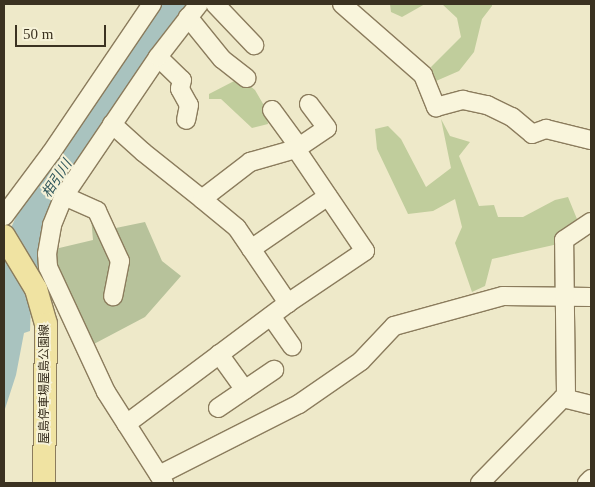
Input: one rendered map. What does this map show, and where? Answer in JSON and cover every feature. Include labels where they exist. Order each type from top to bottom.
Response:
[{"type":"main road","name":"屋島停車場屋島公園線","points":[[4,236],[48,299],[44,483]]},
{"type":"street","points":[[4,216],[51,153],[152,4]]},
{"type":"street","points":[[215,4],[254,45]]},
{"type":"street","points":[[342,4],[423,75],[436,106],[463,100],[487,105],[512,117],[532,134],[546,128],[591,140]]},
{"type":"street","points":[[246,78],[222,59],[193,10],[112,124],[64,196],[52,225],[48,254],[48,299],[161,479],[300,404],[361,361],[394,326],[503,296],[591,297]]},
{"type":"street","points":[[158,58],[182,80],[180,89],[189,105],[186,120]]},
{"type":"street","points":[[202,199],[250,162],[298,148],[327,128],[309,104]]},
{"type":"street","points":[[126,424],[288,303],[365,250],[272,110]]},
{"type":"street","points":[[112,124],[143,152],[237,228],[288,303]]},
{"type":"street","points":[[64,196],[97,211],[120,261],[113,296]]},
{"type":"street","points":[[251,249],[328,196]]},
{"type":"street","points":[[480,483],[566,396],[564,240],[591,222]]},
{"type":"street","points":[[271,316],[292,346]]},
{"type":"street","points":[[219,354],[245,390]]},
{"type":"street","points":[[218,408],[274,370]]},
{"type":"street","points":[[563,398],[591,406]]},
{"type":"street","points":[[587,483],[591,479]]},
{"type":"green space","points":[[390,4],[425,4],[402,17],[391,12]]},
{"type":"green space","points":[[442,4],[492,4],[492,6],[482,19],[474,52],[459,71],[436,81],[431,67],[461,37],[457,18]]},
{"type":"green space","points":[[240,78],[255,90],[266,109],[268,124],[252,128],[221,99],[209,99],[209,94]]},
{"type":"green space","points":[[441,119],[450,136],[470,142],[459,156],[479,206],[494,205],[498,217],[523,217],[555,200],[568,197],[577,219],[561,233],[558,244],[492,259],[485,286],[472,292],[455,243],[462,227],[455,199],[433,211],[408,214],[377,149],[375,129],[388,126],[401,139],[426,187],[451,168]]},
{"type":"green space","points":[[91,217],[111,229],[145,222],[162,261],[181,276],[145,317],[92,345],[61,280],[55,249],[93,240]]},
{"type":"water","name":"相引川","points":[[161,4],[191,4],[53,201],[43,257],[37,270],[31,305],[30,331],[24,333],[16,375],[4,412],[4,244],[18,212]]}]
